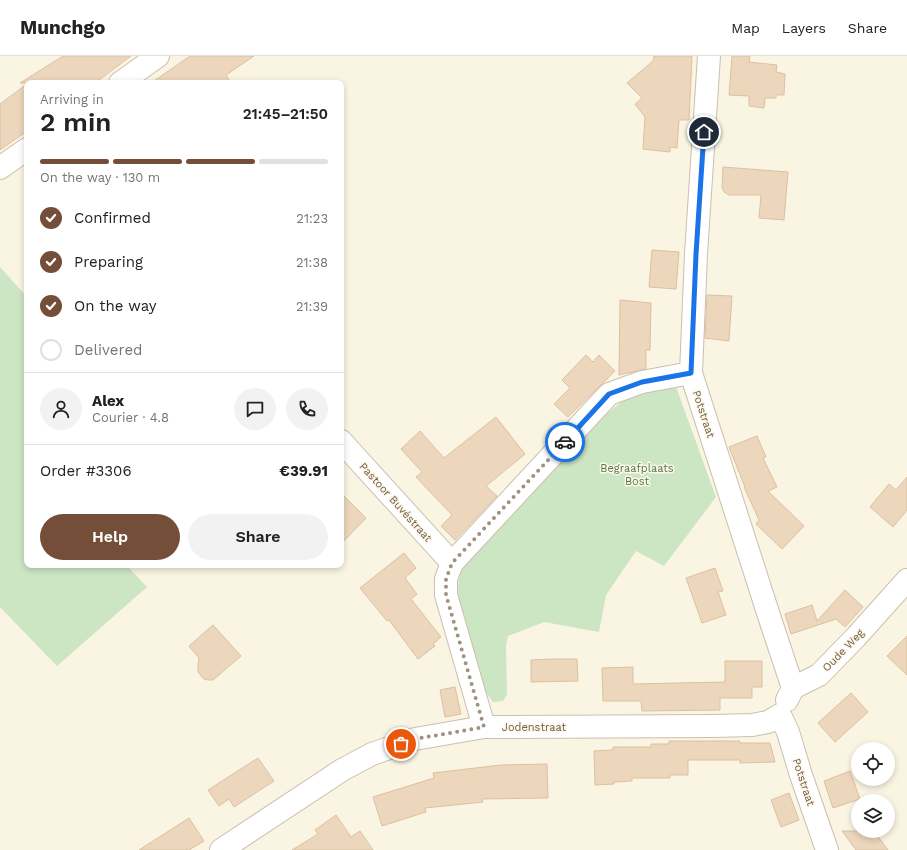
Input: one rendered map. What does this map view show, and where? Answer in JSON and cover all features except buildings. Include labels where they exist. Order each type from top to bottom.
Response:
[{"type":"street","points":[[124,80],[158,56]]},
{"type":"street","name":"Potstraat","points":[[709,56],[696,254],[691,373],[793,688]]},
{"type":"street","points":[[0,168],[24,151]]},
{"type":"street","points":[[484,727],[446,595],[446,579],[452,563],[609,394],[642,382],[691,373]]},
{"type":"street","name":"Pastoor Buvéstraat","points":[[344,444],[452,563]]},
{"type":"street","name":"Oude Weg","points":[[793,688],[819,675],[856,637],[907,580]]},
{"type":"street","points":[[780,716],[793,688]]},
{"type":"street","name":"Potstraat","points":[[780,716],[788,732],[827,850]]},
{"type":"street","name":"Jodenstraat","points":[[221,850],[342,770],[372,754],[415,739],[484,727],[752,725],[768,722],[780,716]]},
{"type":"green space","points":[[0,267],[24,294],[24,568],[129,568],[147,587],[57,666],[0,607]]},
{"type":"green space","name":"Begraafplaats Bost","points":[[676,387],[716,497],[664,566],[636,551],[606,595],[599,632],[544,622],[508,636],[506,645],[507,694],[503,701],[493,702],[486,693],[457,600],[462,567],[587,430],[636,390]]},
{"type":"way so far","points":[[401,744],[415,739],[484,727],[446,595],[446,579],[452,563],[565,442]]},
{"type":"route","points":[[565,442],[609,394],[642,382],[691,373],[696,254],[704,132]]}]
